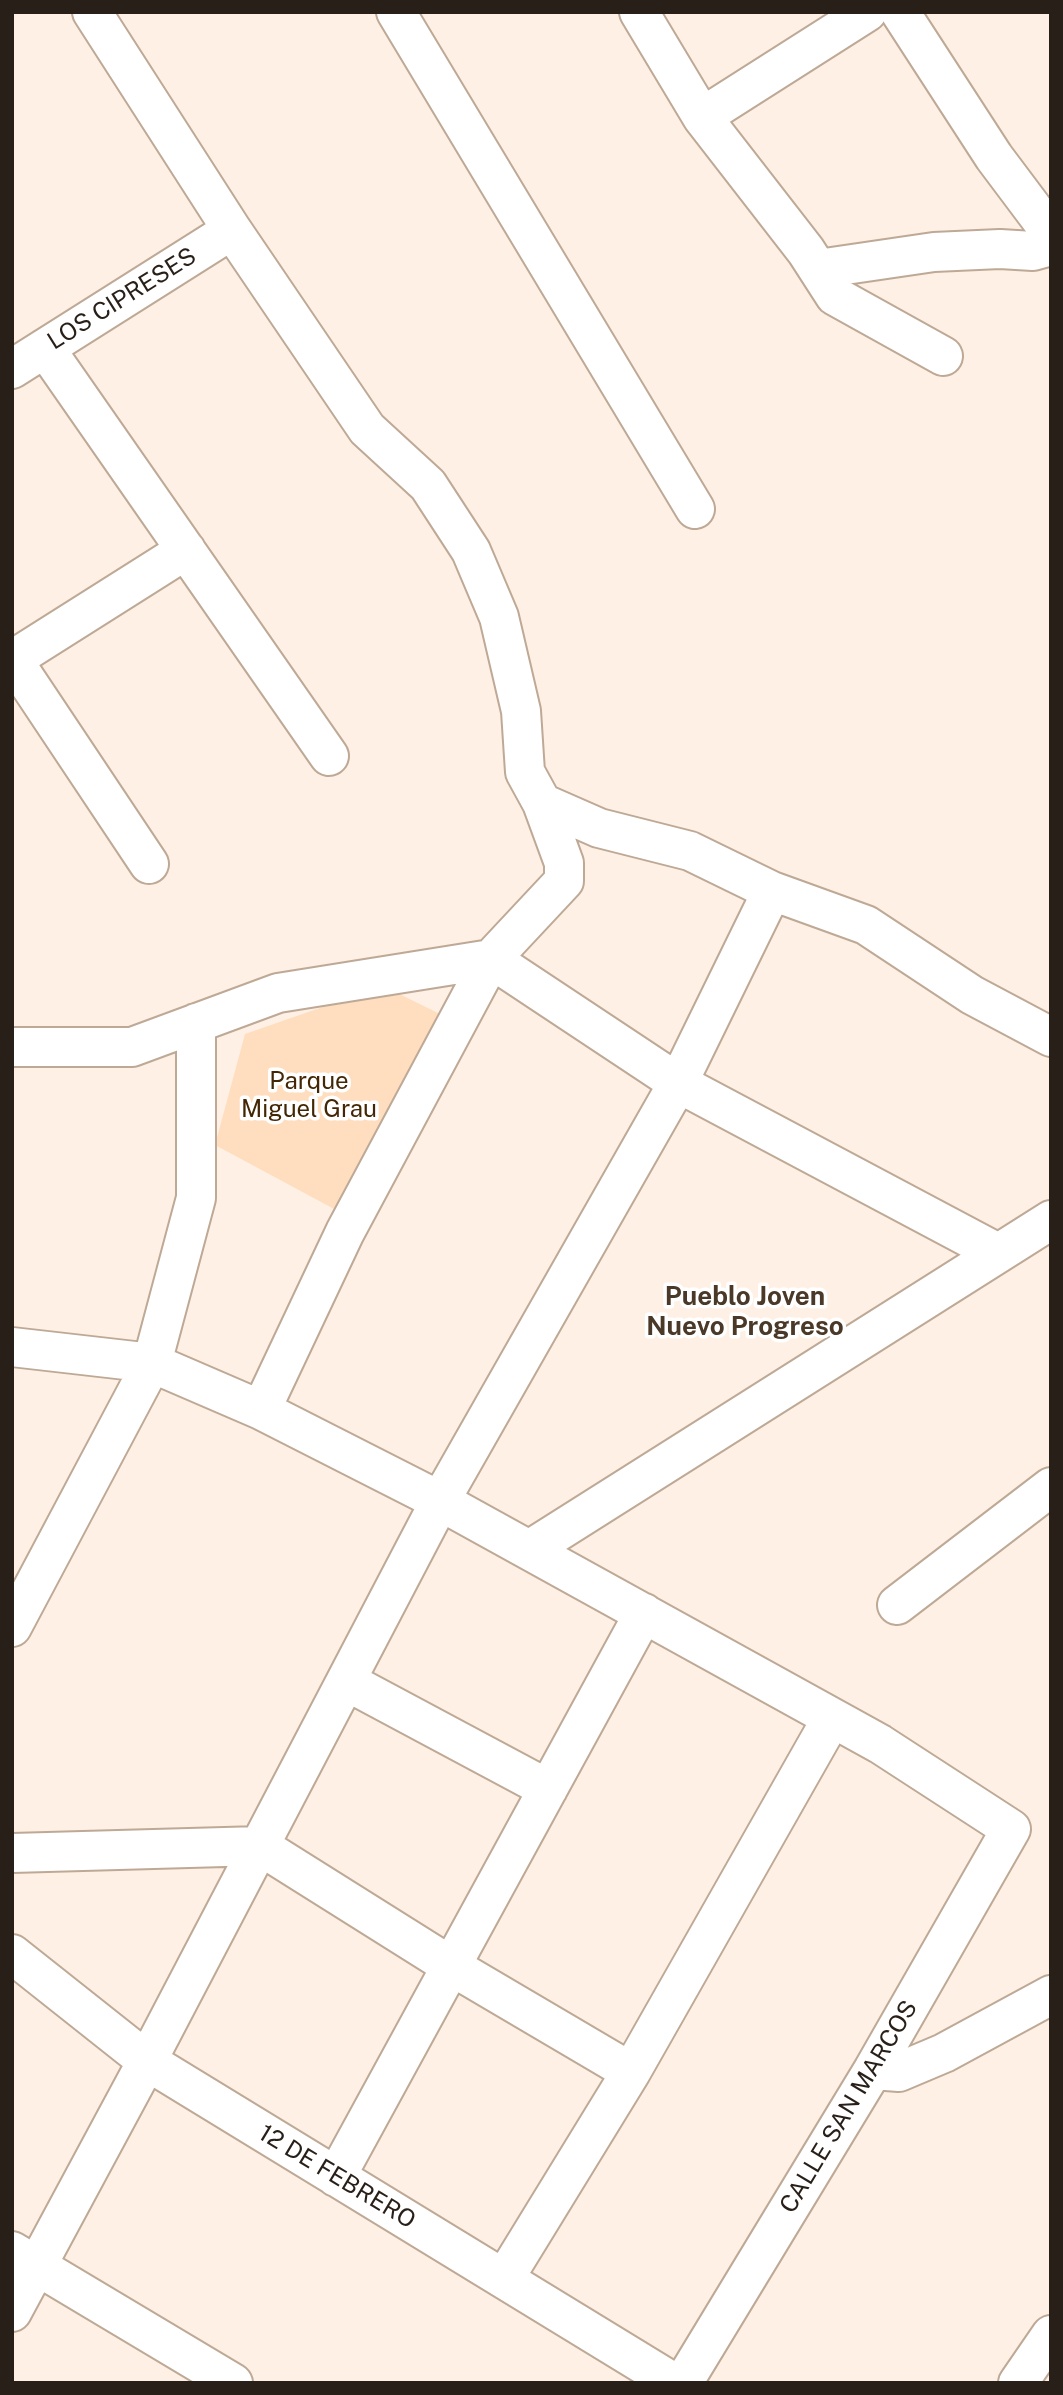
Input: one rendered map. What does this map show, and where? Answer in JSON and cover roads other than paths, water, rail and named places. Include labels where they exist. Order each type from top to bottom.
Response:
[{"type":"street","points":[[92,12],[232,230],[367,429],[428,485],[471,551],[499,617],[521,711],[525,772],[542,803],[564,863],[564,880],[491,959],[345,1231],[261,1410]]},
{"type":"street","points":[[396,12],[695,509]]},
{"type":"street","points":[[639,12],[702,117],[818,269],[835,296],[943,356]]},
{"type":"street","points":[[702,117],[867,12]]},
{"type":"street","points":[[900,12],[994,157],[1051,233]]},
{"type":"street","name":"LOS CIPRESES","points":[[12,369],[232,230]]},
{"type":"street","points":[[818,269],[934,252],[1000,249],[1033,251],[1051,246]]},
{"type":"street","points":[[45,348],[328,756]]},
{"type":"street","points":[[149,864],[12,660],[186,550]]},
{"type":"street","points":[[542,803],[598,828],[691,851],[772,891],[866,925],[972,995],[1051,1037]]},
{"type":"street","points":[[12,2312],[25,2259],[147,2062],[440,1501],[678,1083],[772,891]]},
{"type":"street","points":[[12,1047],[132,1047],[278,993],[491,959],[678,1083],[998,1253]]},
{"type":"street","points":[[12,1627],[152,1363],[196,1198],[196,1023]]},
{"type":"street","points":[[529,1550],[1051,1220]]},
{"type":"street","points":[[12,1347],[152,1363],[261,1410],[440,1501],[832,1718],[631,2072],[504,2279]]},
{"type":"street","points":[[897,1605],[1051,1487]]},
{"type":"street","points":[[336,2177],[644,1613]]},
{"type":"street","points":[[346,1681],[548,1789]]},
{"type":"street","name":"CALLE SAN MARCOS","points":[[683,2383],[873,2070],[1011,1829],[880,1744],[832,1718]]},
{"type":"street","points":[[12,1853],[260,1846],[451,1966],[631,2072]]},
{"type":"street","name":"12 DE FEBRERO","points":[[12,1954],[147,2062],[674,2383]]},
{"type":"street","points":[[873,2070],[899,2071],[944,2053],[1051,1995]]},
{"type":"street","points":[[25,2259],[233,2383]]},
{"type":"district","name":"Pueblo Joven Nuevo Progreso","points":[[745,1312]]},
{"type":"park label","name":"Parque Miguel Grau","points":[[309,1096]]}]
